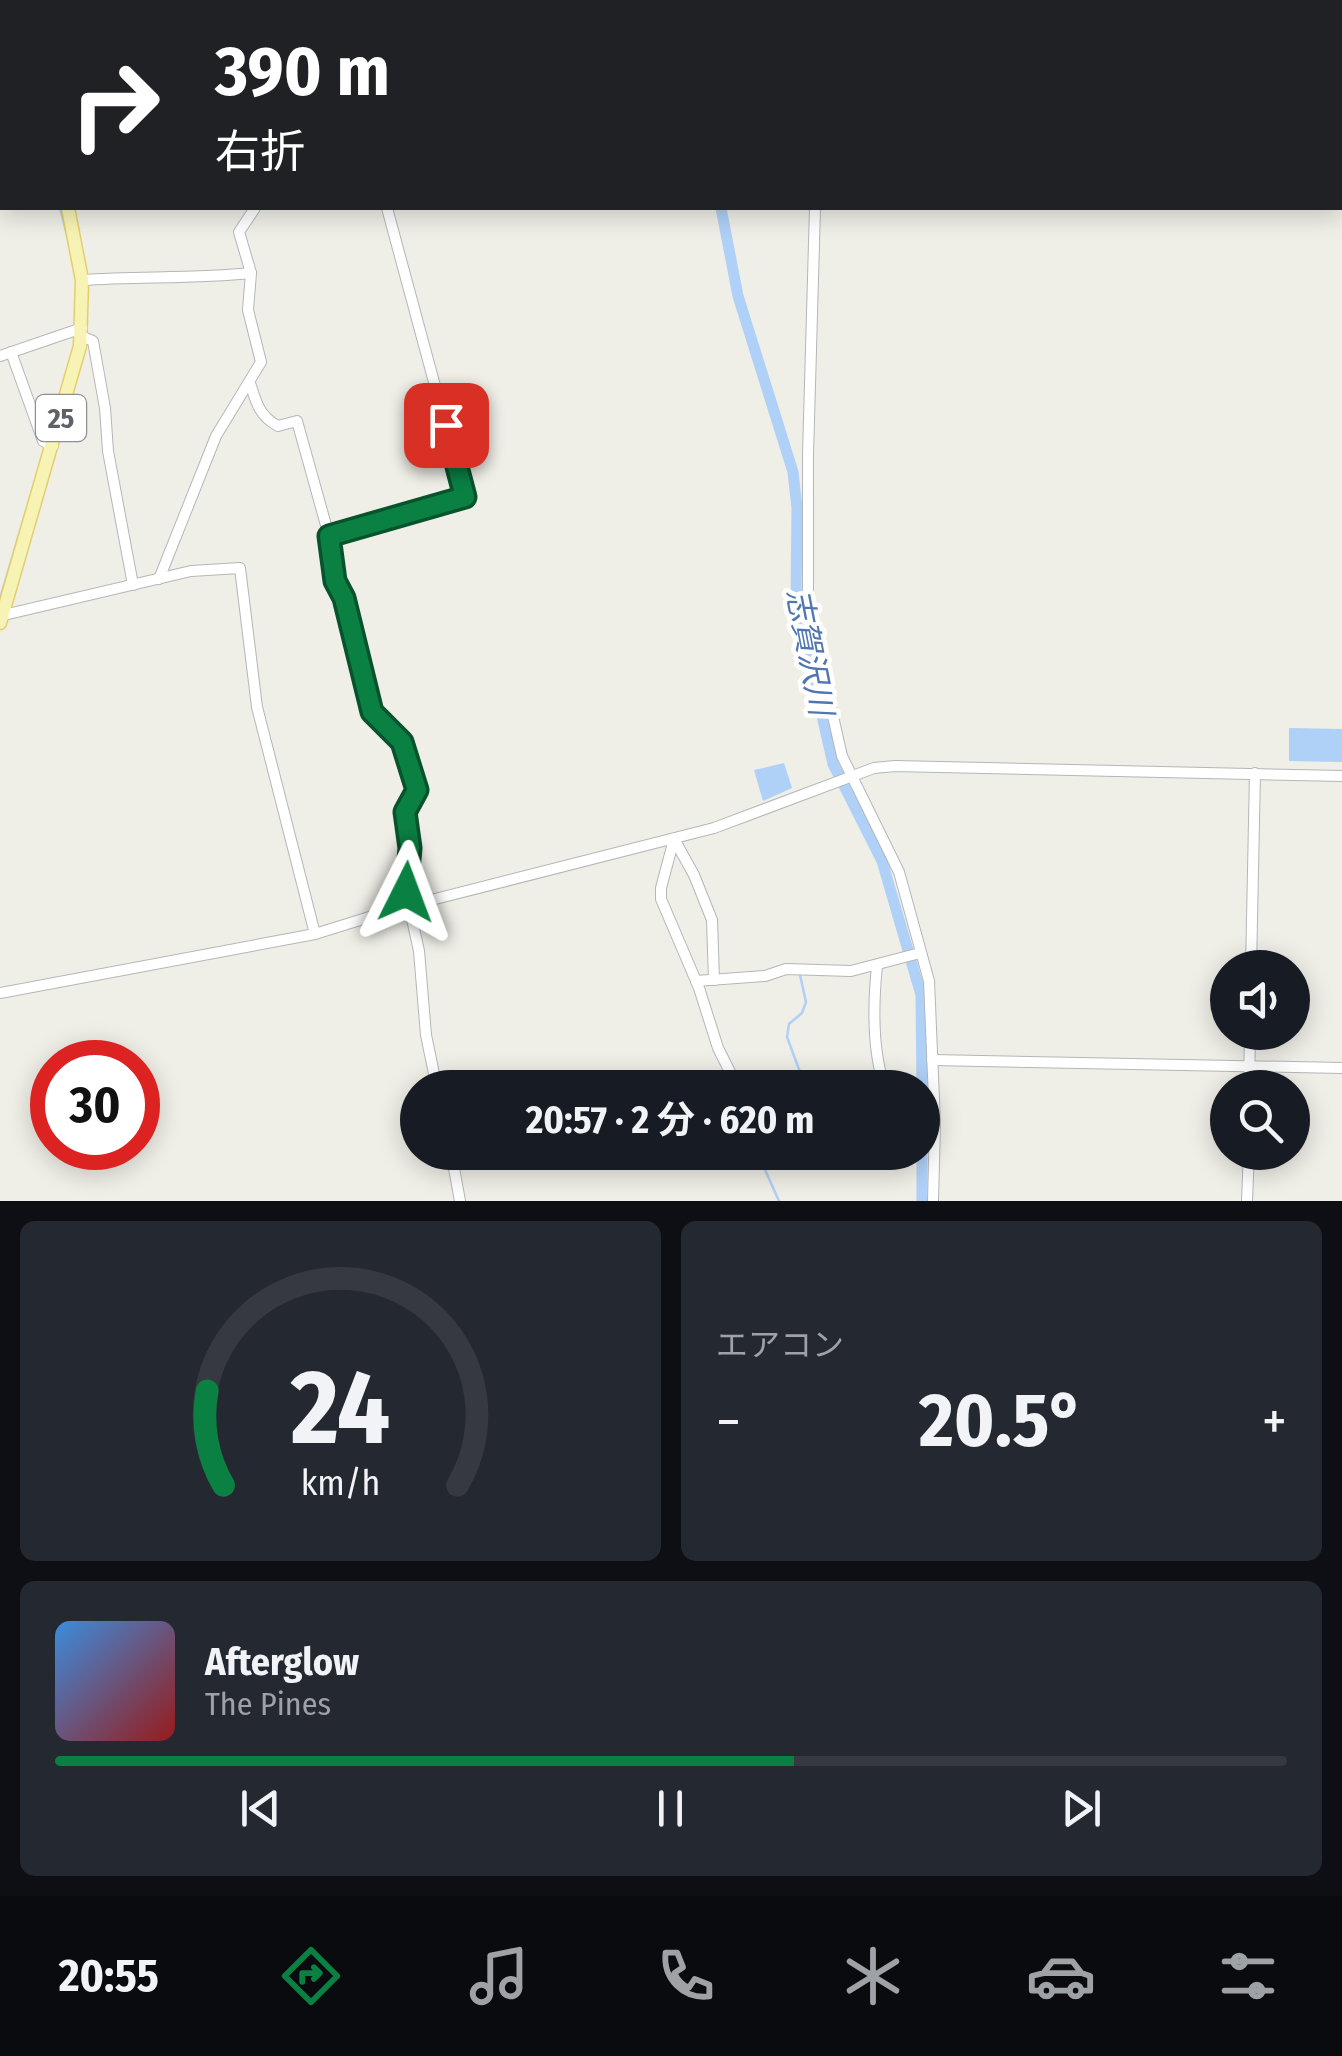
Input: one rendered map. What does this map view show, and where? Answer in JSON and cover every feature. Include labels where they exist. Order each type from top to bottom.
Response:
[{"type":"main road","name":"25","points":[[1,619],[53,446],[82,332],[82,280],[68,210]]},
{"type":"street","points":[[158,579],[216,436],[261,362],[248,310],[251,272],[239,232],[253,210]]},
{"type":"street","points":[[329,536],[465,497],[387,210]]},
{"type":"street","points":[[814,210],[808,606],[842,756],[893,857],[929,981],[933,1201]]},
{"type":"street","points":[[82,280],[138,276],[198,279],[251,272]]},
{"type":"street","points":[[53,446],[44,441],[6,354],[82,332],[93,341],[133,585]]},
{"type":"street","points":[[250,383],[258,410],[271,422],[278,426],[298,421],[329,536],[335,581],[344,598],[372,712],[402,742],[417,790],[405,812],[410,848],[406,872],[433,1070]]},
{"type":"street","points":[[1,619],[209,568],[240,568],[258,708],[316,934]]},
{"type":"street","points":[[0,993],[316,934],[408,906],[674,839],[751,816],[850,776],[895,766],[1342,776]]},
{"type":"street","points":[[1251,950],[1255,774]]},
{"type":"street","points":[[674,839],[694,874],[712,920],[714,980]]},
{"type":"street","points":[[674,839],[661,888],[662,899],[729,1070]]},
{"type":"street","points":[[696,981],[765,976],[786,969],[827,972],[877,966],[920,954]]},
{"type":"street","points":[[877,966],[879,1070]]},
{"type":"street","points":[[1250,1050],[1250,1070]]},
{"type":"street","points":[[932,1060],[1342,1068]]},
{"type":"street","points":[[454,1170],[460,1201]]},
{"type":"street","points":[[1248,1201],[1249,1170]]},
{"type":"water","points":[[1289,728],[1342,729],[1342,762],[1289,761]]},
{"type":"water","points":[[784,763],[792,788],[763,801],[754,770]]},
{"type":"waterway","points":[[61,210],[67,235]]},
{"type":"waterway","name":"志賀沢川","points":[[721,210],[738,296],[793,472],[797,508],[796,602],[833,764],[882,861],[921,995],[922,1070]]},
{"type":"waterway","points":[[0,599],[26,511]]},
{"type":"waterway","points":[[799,1070],[787,1037],[789,1024],[802,1013],[806,1002],[800,975]]},
{"type":"waterway","points":[[765,1170],[779,1201]]},
{"type":"waterway","name":"志賀沢川","points":[[922,1170],[922,1201]]},
{"type":"route","points":[[406,892],[410,848],[405,812],[417,790],[402,742],[372,712],[344,598],[335,581],[329,536],[465,497],[446,425]]}]
